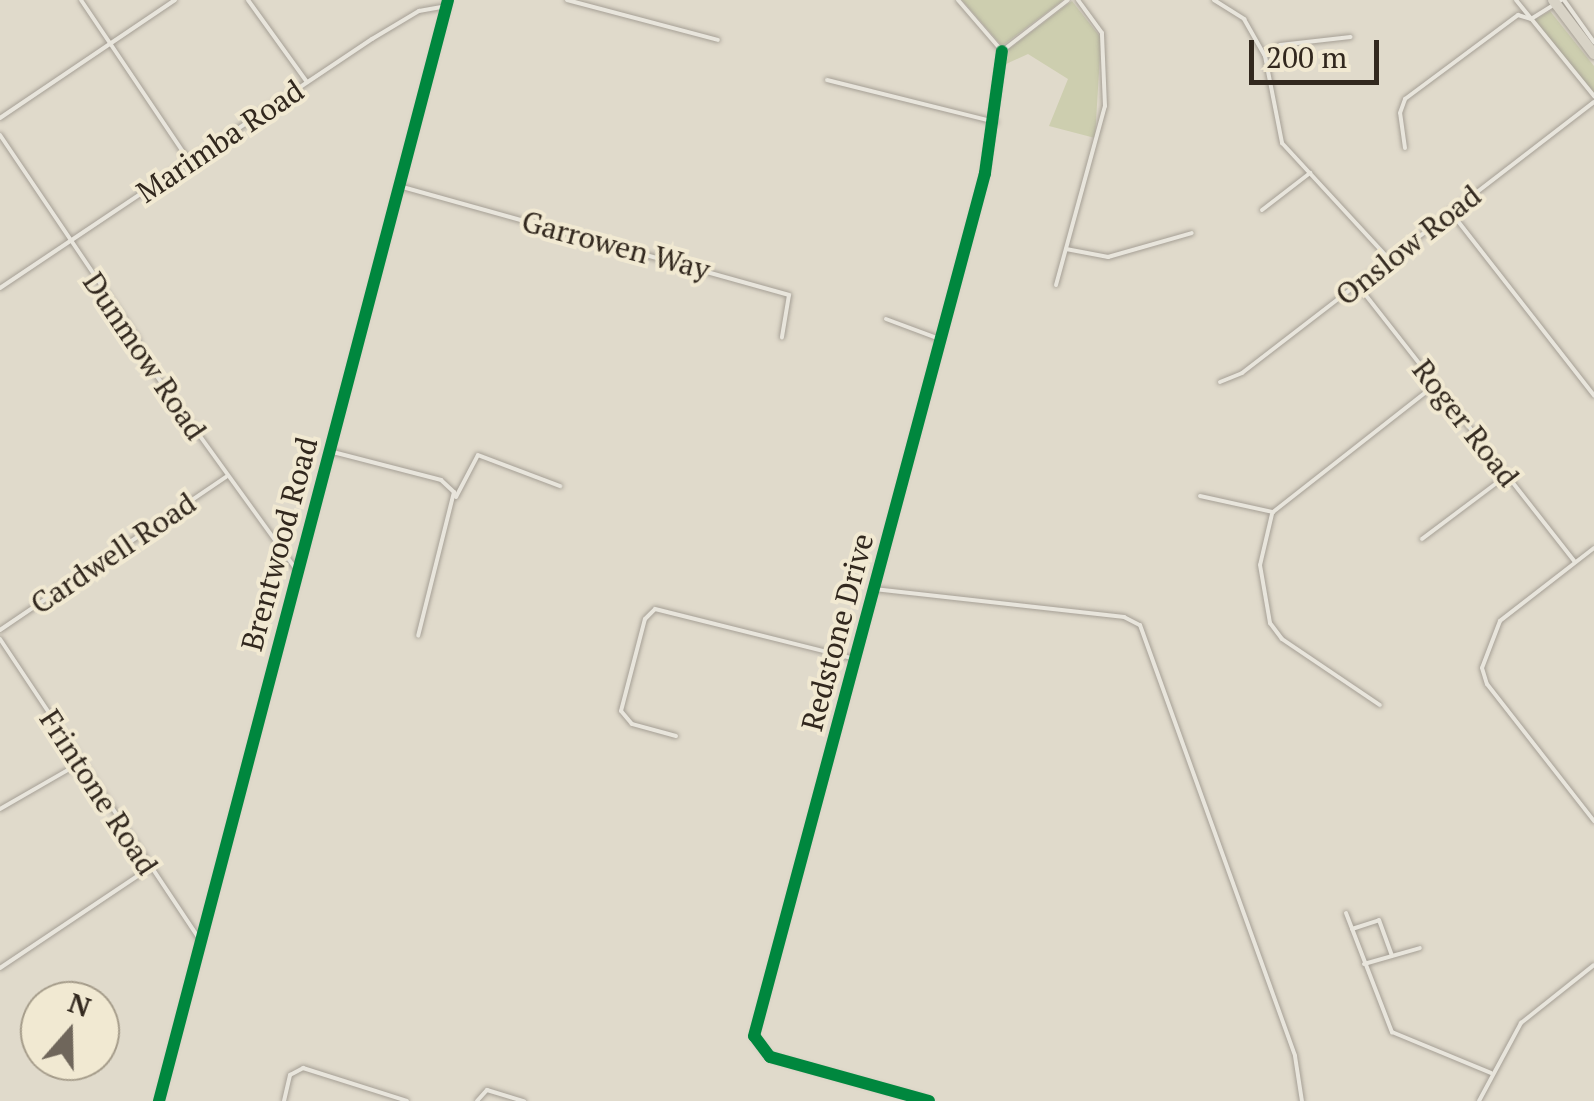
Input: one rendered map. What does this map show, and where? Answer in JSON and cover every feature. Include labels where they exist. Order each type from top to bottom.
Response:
[{"type":"highway","points":[[1559,1],[1594,54]]},
{"type":"street","points":[[80,0],[190,162]]},
{"type":"street","points":[[0,118],[176,0]]},
{"type":"street","points":[[248,0],[307,82]]},
{"type":"street","points":[[567,0],[718,40]]},
{"type":"street","points":[[958,0],[1002,51],[1068,0]]},
{"type":"street","points":[[1056,285],[1106,106],[1101,30],[1078,0]]},
{"type":"street","points":[[1214,0],[1244,18],[1264,54],[1278,136],[1389,259]]},
{"type":"street","points":[[1516,0],[1594,99]]},
{"type":"street","points":[[1405,148],[1400,113],[1405,99],[1518,15],[1531,19],[1559,1],[1594,42]]},
{"type":"street","name":"Marimba Road","points":[[0,288],[409,16],[447,3]]},
{"type":"street","name":"Brentwood Road","points":[[159,1101],[447,3]]},
{"type":"street","points":[[1264,54],[1280,45],[1351,37]]},
{"type":"street","name":"Redstone Drive","points":[[929,1101],[770,1057],[755,1043],[996,122],[1002,51]]},
{"type":"street","points":[[827,80],[996,122]]},
{"type":"street","name":"Onslow Road","points":[[1220,382],[1242,373],[1594,99]]},
{"type":"street","name":"Dunmow Road","points":[[0,134],[226,477],[298,572]]},
{"type":"street","points":[[1262,210],[1310,173]]},
{"type":"street","name":"Garrowen Way","points":[[399,186],[789,295],[782,338]]},
{"type":"street","points":[[1450,211],[1594,395]]},
{"type":"street","points":[[1066,248],[1108,257],[1192,232]]},
{"type":"street","name":"Roger Road","points":[[1357,284],[1574,562]]},
{"type":"street","points":[[886,319],[940,339]]},
{"type":"street","points":[[1380,704],[1282,639],[1270,624],[1260,565],[1273,512],[1436,384]]},
{"type":"street","points":[[329,451],[441,480],[452,487],[455,501]]},
{"type":"street","points":[[418,636],[455,501],[478,456],[560,486]]},
{"type":"street","points":[[1422,540],[1506,476]]},
{"type":"street","name":"Cardwell Road","points":[[0,630],[226,477]]},
{"type":"street","points":[[1200,496],[1273,512]]},
{"type":"street","points":[[1594,548],[1509,613],[1486,650],[1483,677],[1594,821]]},
{"type":"street","points":[[874,588],[1124,616],[1140,626],[1294,1056],[1302,1101]]},
{"type":"street","points":[[676,736],[632,724],[620,711],[645,619],[655,608],[855,659]]},
{"type":"street","name":"Frintone Road","points":[[0,639],[148,869],[201,942]]},
{"type":"street","points":[[0,809],[80,763]]},
{"type":"street","points":[[0,968],[148,869]]},
{"type":"street","points":[[1346,913],[1392,1032],[1491,1074]]},
{"type":"street","points":[[1352,930],[1379,920],[1392,956]]},
{"type":"street","points":[[1364,964],[1420,948]]},
{"type":"street","points":[[1480,1101],[1521,1023],[1594,966]]},
{"type":"street","points":[[284,1101],[290,1075],[302,1068],[407,1101]]},
{"type":"street","points":[[477,1101],[487,1090],[524,1101]]},
{"type":"green space","points":[[962,0],[1063,0],[1002,46]]},
{"type":"green space","points":[[1072,1],[1101,38],[1095,138],[1049,126],[1068,79],[1028,54],[1006,64],[1009,49]]},
{"type":"green space","points":[[1550,11],[1594,66],[1594,93],[1534,20]]},
{"type":"cycle path","points":[[159,1101],[448,0]]},
{"type":"cycle path","points":[[929,1101],[770,1057],[754,1036],[985,173],[1002,51]]}]
